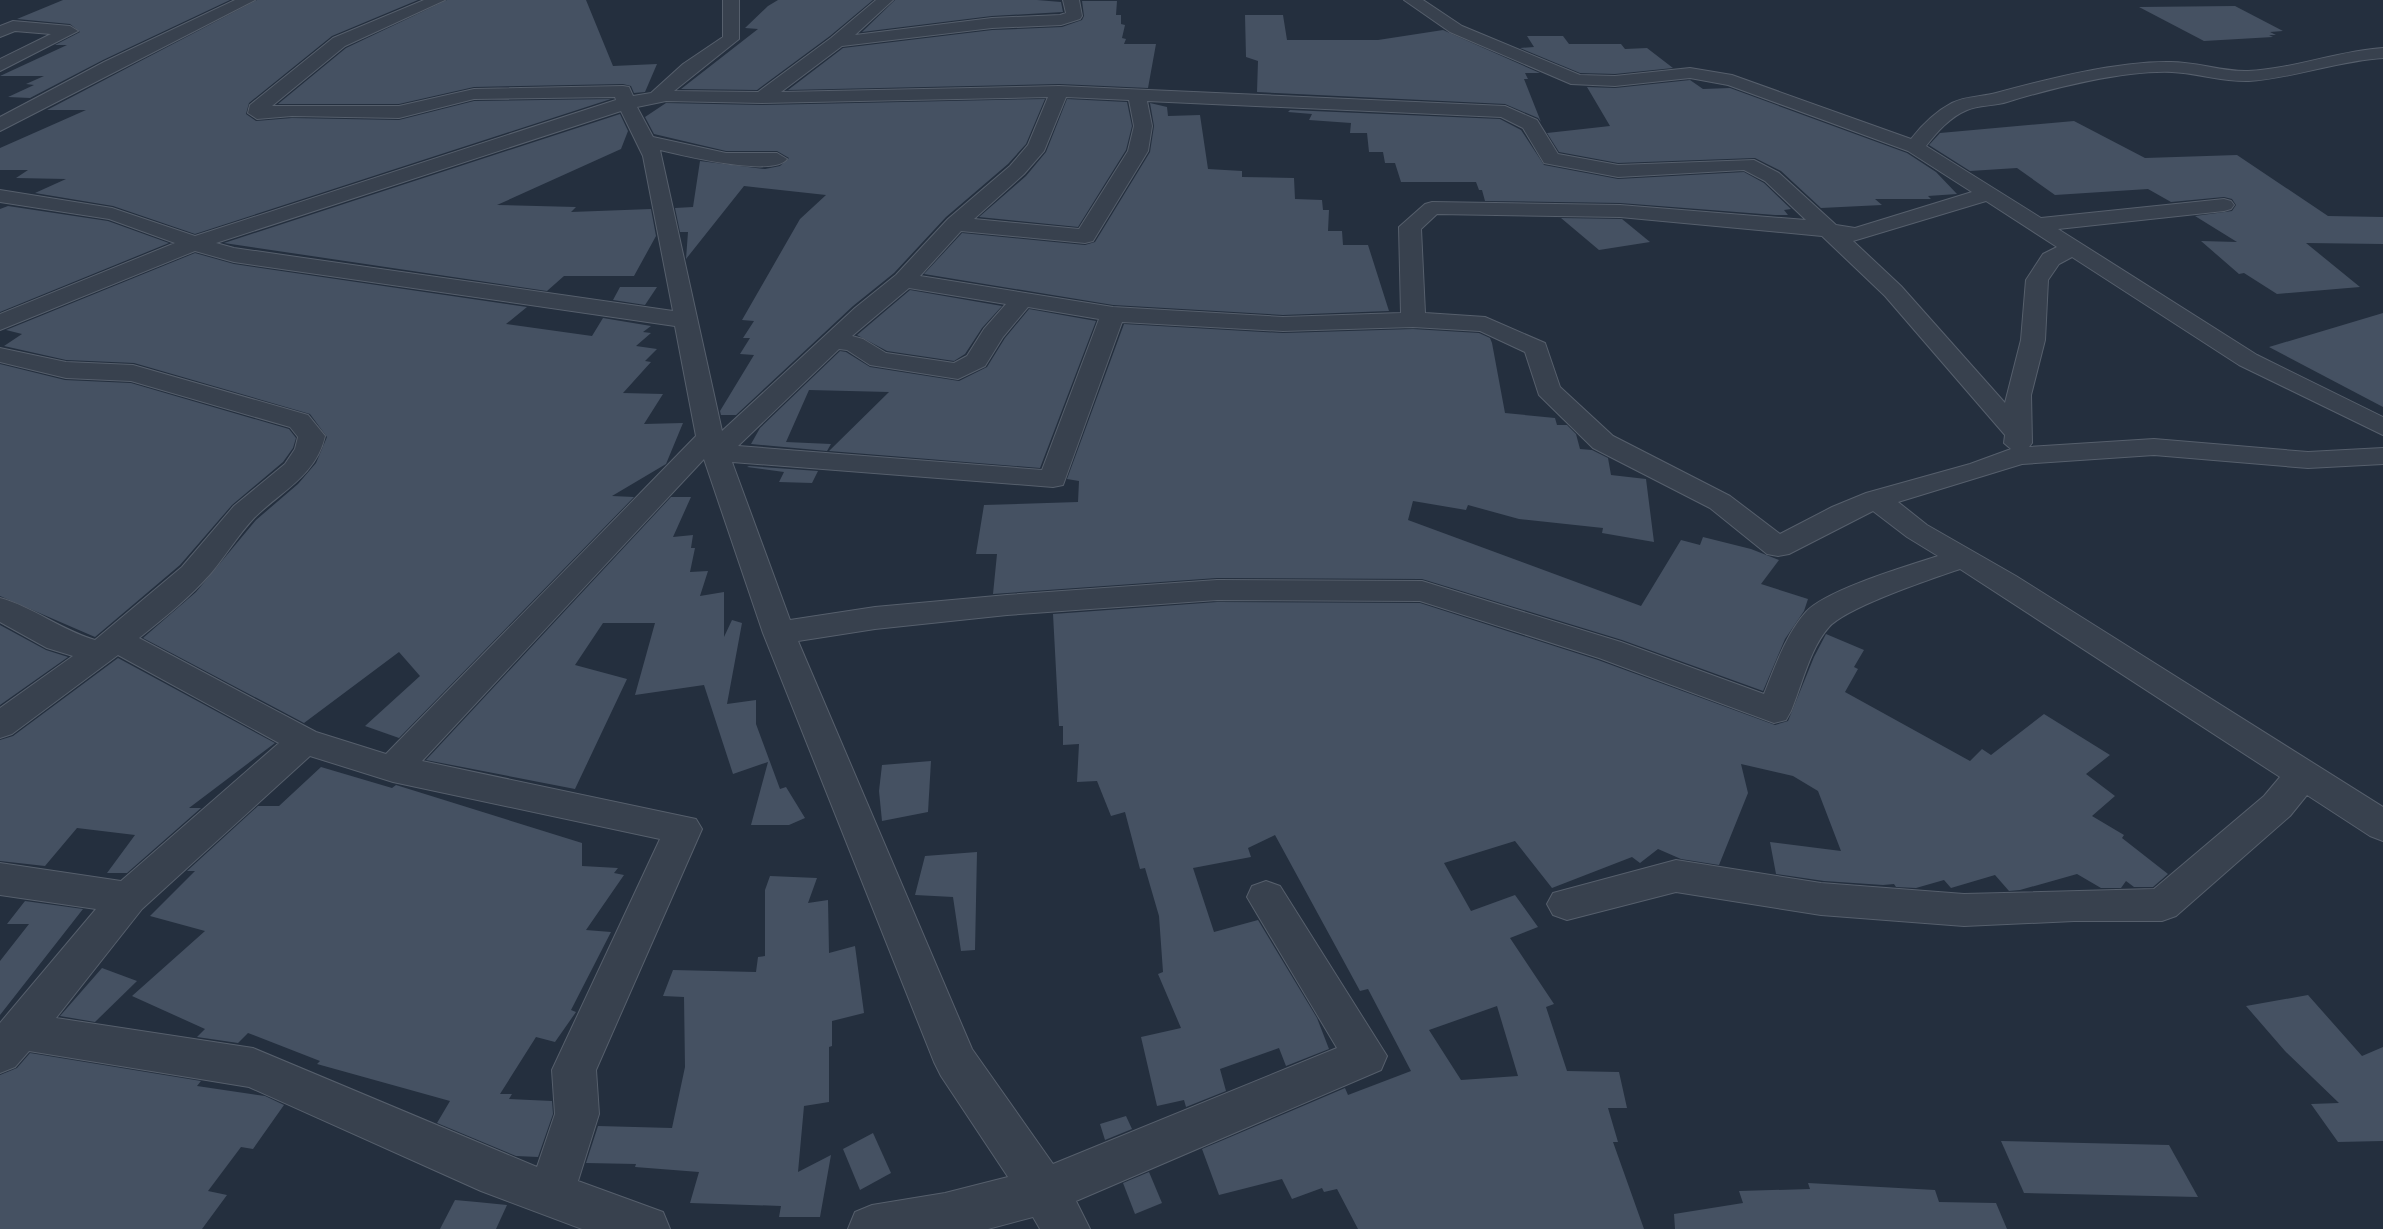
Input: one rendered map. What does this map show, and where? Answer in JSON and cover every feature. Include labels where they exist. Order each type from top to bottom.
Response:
[{"type":"street","points":[[0,125],[110,66],[247,0]]},
{"type":"street","points":[[437,0],[339,42],[257,109],[257,113],[399,112],[463,95],[623,91],[642,100],[1059,91],[1505,112],[1530,124],[1551,159],[1574,165],[1618,171],[1748,164],[1772,177],[1900,299],[2018,445]]},
{"type":"street","points":[[0,323],[194,243],[642,100],[731,39],[731,0]]},
{"type":"street","points":[[762,98],[837,42],[885,0]]},
{"type":"street","points":[[837,42],[992,23],[1061,20],[1074,16],[1071,0]]},
{"type":"street","points":[[1412,0],[1456,29],[1577,80],[1615,81],[1690,73],[1732,80],[1915,147],[2248,360],[2383,427]]},
{"type":"street","points":[[0,32],[13,26],[70,31],[0,66]]},
{"type":"street","points":[[1915,147],[1933,124],[1960,106],[2000,98],[2032,87],[2146,68],[2197,69],[2246,76],[2277,73],[2351,55],[2383,53]]},
{"type":"street","points":[[393,769],[713,444],[836,341],[863,313],[904,280],[957,224],[1017,170],[1037,147],[1059,91]]},
{"type":"street","points":[[957,224],[1085,236],[1138,151],[1143,126],[1137,95]]},
{"type":"street","points":[[642,100],[646,141],[653,156],[662,193],[713,444],[779,633],[956,1062],[1055,1210]]},
{"type":"street","points":[[646,141],[726,159],[777,159]]},
{"type":"street","points":[[1413,320],[1410,227],[1432,208],[1620,211],[1856,235],[1988,194]]},
{"type":"street","points":[[0,196],[87,208],[116,215],[234,255],[686,320]]},
{"type":"street","points":[[2037,225],[2224,205]]},
{"type":"street","points":[[2018,445],[2018,394],[2033,340],[2037,280],[2051,259],[2073,248]]},
{"type":"street","points":[[904,280],[1113,314],[1283,324],[1413,320],[1485,324],[1536,348],[1548,390],[1603,442],[1720,502],[1778,547],[1842,513],[1876,499],[1980,470],[2018,445],[2154,447],[2308,460],[2383,456]]},
{"type":"street","points":[[836,341],[854,344],[879,360],[958,371],[976,361],[993,334],[1022,300]]},
{"type":"street","points":[[713,444],[1053,479],[1113,314]]},
{"type":"street","points":[[0,355],[66,370],[133,373],[299,421],[312,436],[310,452],[303,464],[246,511],[188,580],[109,647],[0,724]]},
{"type":"street","points":[[1876,499],[1917,531],[2383,826]]},
{"type":"street","points":[[779,633],[875,618],[1007,604],[1216,590],[1422,591],[1610,650],[1774,711],[1797,658],[1819,616],[1915,573],[1963,558]]},
{"type":"street","points":[[0,608],[58,640],[109,647],[304,741],[393,769],[683,829],[573,1070],[577,1114],[550,1195]]},
{"type":"street","points":[[10,1042],[128,898],[304,741]]},
{"type":"street","points":[[1567,904],[1676,876],[1821,899],[1964,910],[2074,905],[2162,905],[2277,806],[2304,774]]},
{"type":"street","points":[[0,879],[128,898]]},
{"type":"street","points":[[872,1229],[945,1216],[1055,1210],[1366,1056],[1266,897]]},
{"type":"street","points":[[10,1042],[253,1068],[497,1176],[646,1229]]},
{"type":"building","points":[[63,0],[230,0],[103,60],[30,98],[8,97],[34,85],[26,84],[44,76],[0,76],[67,45],[55,45],[80,32],[70,24],[17,19]]},
{"type":"building","points":[[257,0],[418,0],[332,36],[249,103],[246,114],[256,121],[292,118],[399,120],[474,101],[611,99],[195,234],[113,206],[35,193],[66,179],[16,178],[28,170],[0,170],[0,148],[86,110],[47,110]]},
{"type":"building","points":[[447,0],[586,0],[613,66],[657,64],[645,92],[634,93],[631,86],[623,84],[474,87],[399,104],[278,104],[346,48]]},
{"type":"building","points":[[778,0],[873,0],[830,36],[757,90],[681,89],[758,29],[745,28],[768,6]]},
{"type":"building","points":[[895,0],[1037,0],[1061,2],[1063,12],[992,16],[862,32]]},
{"type":"building","points":[[1082,1],[1117,1],[1116,15],[1121,15],[1121,24],[1125,25],[1122,38],[1126,39],[1124,44],[1156,44],[1148,88],[1059,84],[788,90],[843,48],[992,30],[1062,27],[1082,20],[1084,16]]},
{"type":"building","points":[[2235,6],[2283,31],[2270,32],[2276,35],[2269,35],[2273,37],[2204,41],[2139,7]]},
{"type":"building","points":[[1245,15],[1283,15],[1287,40],[1378,40],[1443,30],[1540,73],[1525,73],[1528,79],[1524,79],[1541,122],[1538,118],[1505,104],[1257,92],[1258,61],[1246,57]]},
{"type":"building","points":[[1527,36],[1563,36],[1569,44],[1621,44],[1625,49],[1647,48],[1673,68],[1615,74],[1580,73],[1520,48],[1534,47]]},
{"type":"building","points":[[1690,80],[1703,89],[1730,88],[1907,153],[1936,172],[1957,194],[1928,196],[1931,199],[1875,199],[1882,205],[1821,208],[1781,171],[1755,158],[1618,163],[1559,152],[1547,133],[1610,126],[1587,87],[1615,88]]},
{"type":"building","points":[[1045,99],[1026,144],[1008,164],[946,217],[894,273],[853,306],[736,415],[721,415],[720,411],[754,355],[740,354],[750,338],[743,338],[754,321],[742,320],[800,219],[826,195],[744,186],[686,259],[688,232],[680,232],[675,208],[693,207],[700,161],[765,169],[780,166],[789,158],[777,151],[726,151],[654,134],[645,117],[666,103],[762,105]]},
{"type":"building","points":[[1067,99],[1127,102],[1132,126],[1126,150],[1078,227],[979,217],[1026,176],[1046,152]]},
{"type":"building","points":[[1150,103],[1167,107],[1168,116],[1200,115],[1208,169],[1242,171],[1242,177],[1294,178],[1295,199],[1322,200],[1323,210],[1329,210],[1328,231],[1342,231],[1343,245],[1368,245],[1389,311],[1283,315],[1113,305],[924,274],[962,233],[1085,245],[1095,242],[1150,152],[1154,126]]},
{"type":"building","points":[[1290,110],[1500,119],[1521,130],[1544,165],[1618,179],[1744,172],[1764,183],[1791,209],[1784,210],[1788,215],[1775,215],[1620,203],[1485,201],[1482,190],[1479,190],[1476,182],[1401,182],[1395,163],[1385,163],[1383,152],[1369,152],[1367,133],[1350,133],[1351,123],[1309,120],[1312,114],[1288,112]]},
{"type":"building","points":[[620,114],[628,131],[621,149],[497,205],[576,207],[571,212],[651,209],[656,236],[634,276],[564,276],[547,291],[224,243]]},
{"type":"building","points":[[2074,121],[2145,158],[2237,155],[2328,216],[2383,217],[2383,244],[2306,243],[2360,287],[2277,294],[2244,273],[2239,274],[2201,241],[2237,242],[2195,216],[2232,211],[2236,205],[2232,199],[2224,197],[2171,202],[2148,189],[2055,195],[2017,168],[1970,171],[1929,145],[1940,133]]},
{"type":"building","points":[[8,206],[108,221],[169,243],[0,312],[0,209]]},
{"type":"building","points":[[1561,218],[1622,219],[1650,242],[1599,250]]},
{"type":"building","points":[[195,253],[234,264],[527,307],[506,324],[592,336],[603,318],[651,326],[643,332],[651,333],[636,346],[657,349],[645,361],[651,362],[623,393],[663,394],[644,424],[683,423],[666,464],[612,496],[634,497],[399,738],[365,726],[420,676],[399,652],[304,723],[143,638],[196,592],[256,520],[298,484],[316,463],[327,437],[310,414],[134,363],[66,360],[4,346],[22,334],[6,330]]},
{"type":"building","points":[[620,287],[657,287],[645,305],[613,300]]},
{"type":"building","points":[[910,290],[1002,306],[982,328],[965,354],[954,361],[887,351],[857,335]]},
{"type":"building","points":[[1029,309],[1096,321],[1040,468],[829,451],[889,392],[809,390],[786,442],[831,444],[827,451],[751,444],[760,428],[840,351],[846,352],[870,367],[959,381],[987,367],[1005,338]]},
{"type":"building","points":[[2383,313],[2383,407],[2269,347]]},
{"type":"building","points":[[1124,324],[1283,333],[1413,329],[1479,333],[1490,338],[1492,343],[1505,413],[1555,418],[1557,425],[1567,425],[1576,434],[1580,449],[1592,450],[1608,458],[1611,475],[1646,479],[1654,542],[1602,533],[1603,528],[1519,519],[1468,505],[1466,510],[1413,501],[1408,520],[1641,606],[1681,540],[1700,545],[1703,537],[1751,549],[1779,560],[1761,584],[1808,599],[1804,611],[1785,639],[1763,691],[1622,640],[1422,579],[1217,578],[993,594],[997,554],[976,554],[984,505],[1078,502],[1079,481],[1067,479]]},
{"type":"building","points":[[0,364],[65,380],[131,383],[289,429],[296,438],[293,448],[283,462],[232,505],[180,565],[95,637],[0,596]]},
{"type":"building","points":[[747,467],[818,471],[812,483],[779,482],[784,472]]},
{"type":"building","points":[[671,497],[691,497],[673,537],[693,535],[691,548],[695,548],[690,572],[708,571],[700,596],[724,592],[724,637],[732,620],[742,623],[727,704],[756,700],[756,724],[780,789],[786,787],[805,818],[789,825],[751,825],[768,762],[733,774],[704,685],[635,695],[655,623],[603,623],[575,665],[627,679],[575,789],[426,760]]},
{"type":"building","points":[[1217,602],[1420,603],[1598,660],[1775,725],[1788,721],[1826,634],[1864,650],[1854,667],[1858,669],[1845,692],[1970,761],[1982,749],[1991,755],[2044,714],[2110,755],[2086,774],[2115,796],[2092,816],[2124,835],[2122,838],[2168,874],[2153,887],[2134,887],[2126,881],[2121,888],[2101,888],[2077,874],[2009,891],[1995,875],[1951,888],[1944,880],[1916,888],[1896,887],[1894,884],[1824,881],[1776,874],[1770,842],[1841,851],[1818,791],[1793,776],[1741,764],[1748,793],[1719,865],[1681,859],[1658,849],[1640,863],[1632,857],[1552,888],[1515,841],[1444,863],[1471,911],[1515,895],[1538,927],[1510,938],[1554,1004],[1546,1007],[1567,1071],[1619,1072],[1627,1108],[1608,1108],[1618,1142],[1613,1142],[1644,1229],[1358,1229],[1337,1189],[1324,1192],[1322,1188],[1292,1199],[1282,1179],[1219,1195],[1202,1149],[1345,1088],[1348,1095],[1411,1071],[1368,989],[1360,991],[1275,835],[1248,848],[1251,857],[1193,868],[1214,932],[1258,920],[1317,1018],[1329,1049],[1286,1066],[1279,1048],[1220,1069],[1226,1091],[1186,1107],[1184,1100],[1157,1106],[1141,1037],[1181,1028],[1158,974],[1163,972],[1159,916],[1145,868],[1140,869],[1125,812],[1111,816],[1097,781],[1077,782],[1079,744],[1063,745],[1063,726],[1059,726],[1053,614]],"holes":[[[1497,1006],[1518,1076],[1461,1080],[1429,1030]]]},
{"type":"building","points":[[0,625],[46,650],[68,657],[0,705]]},
{"type":"building","points":[[118,658],[275,743],[189,808],[201,808],[127,873],[107,873],[135,835],[77,828],[45,866],[0,861],[0,740],[13,736]]},
{"type":"building","points":[[931,761],[928,812],[882,821],[879,791],[882,765]]},
{"type":"building","points":[[321,767],[392,788],[396,785],[582,843],[582,866],[618,868],[614,873],[624,875],[586,930],[611,932],[571,1010],[576,1012],[555,1042],[536,1037],[500,1094],[512,1094],[509,1099],[552,1101],[553,1114],[538,1157],[516,1156],[437,1123],[450,1101],[317,1064],[320,1061],[248,1033],[238,1043],[197,1037],[205,1029],[132,996],[205,931],[150,916],[195,871],[187,871],[258,806],[279,806]]},
{"type":"building","points":[[977,852],[975,950],[961,951],[953,897],[915,895],[925,856]]},
{"type":"building","points":[[770,876],[817,878],[808,903],[828,900],[829,953],[855,946],[864,1013],[832,1021],[832,1046],[829,1047],[829,1102],[804,1106],[798,1172],[831,1155],[820,1217],[779,1217],[781,1206],[690,1203],[699,1172],[635,1167],[636,1164],[586,1163],[598,1126],[672,1128],[685,1067],[684,997],[663,996],[673,970],[756,972],[758,957],[765,956],[765,890]]},
{"type":"building","points":[[25,901],[83,909],[0,1015],[0,961],[29,924],[7,924]]},
{"type":"building","points":[[102,968],[137,981],[95,1022],[60,1016]]},
{"type":"building","points":[[2308,995],[2362,1056],[2383,1047],[2383,1141],[2338,1142],[2311,1104],[2339,1103],[2285,1051],[2246,1006]]},
{"type":"building","points":[[30,1053],[201,1081],[197,1086],[265,1096],[284,1105],[253,1149],[241,1147],[208,1191],[227,1195],[202,1229],[0,1229],[0,1075],[17,1068]]},
{"type":"building","points":[[1126,1116],[1132,1129],[1105,1140],[1100,1124]]},
{"type":"building","points":[[873,1133],[891,1173],[860,1190],[843,1149]]},
{"type":"building","points":[[2001,1141],[2169,1145],[2198,1197],[2024,1193]]},
{"type":"building","points":[[1149,1172],[1162,1203],[1135,1214],[1123,1183]]},
{"type":"building","points":[[1808,1183],[1935,1190],[1939,1202],[1996,1203],[2007,1229],[1675,1229],[1674,1214],[1743,1203],[1739,1191],[1810,1189]]},
{"type":"building","points":[[455,1200],[507,1205],[496,1229],[440,1229]]}]
